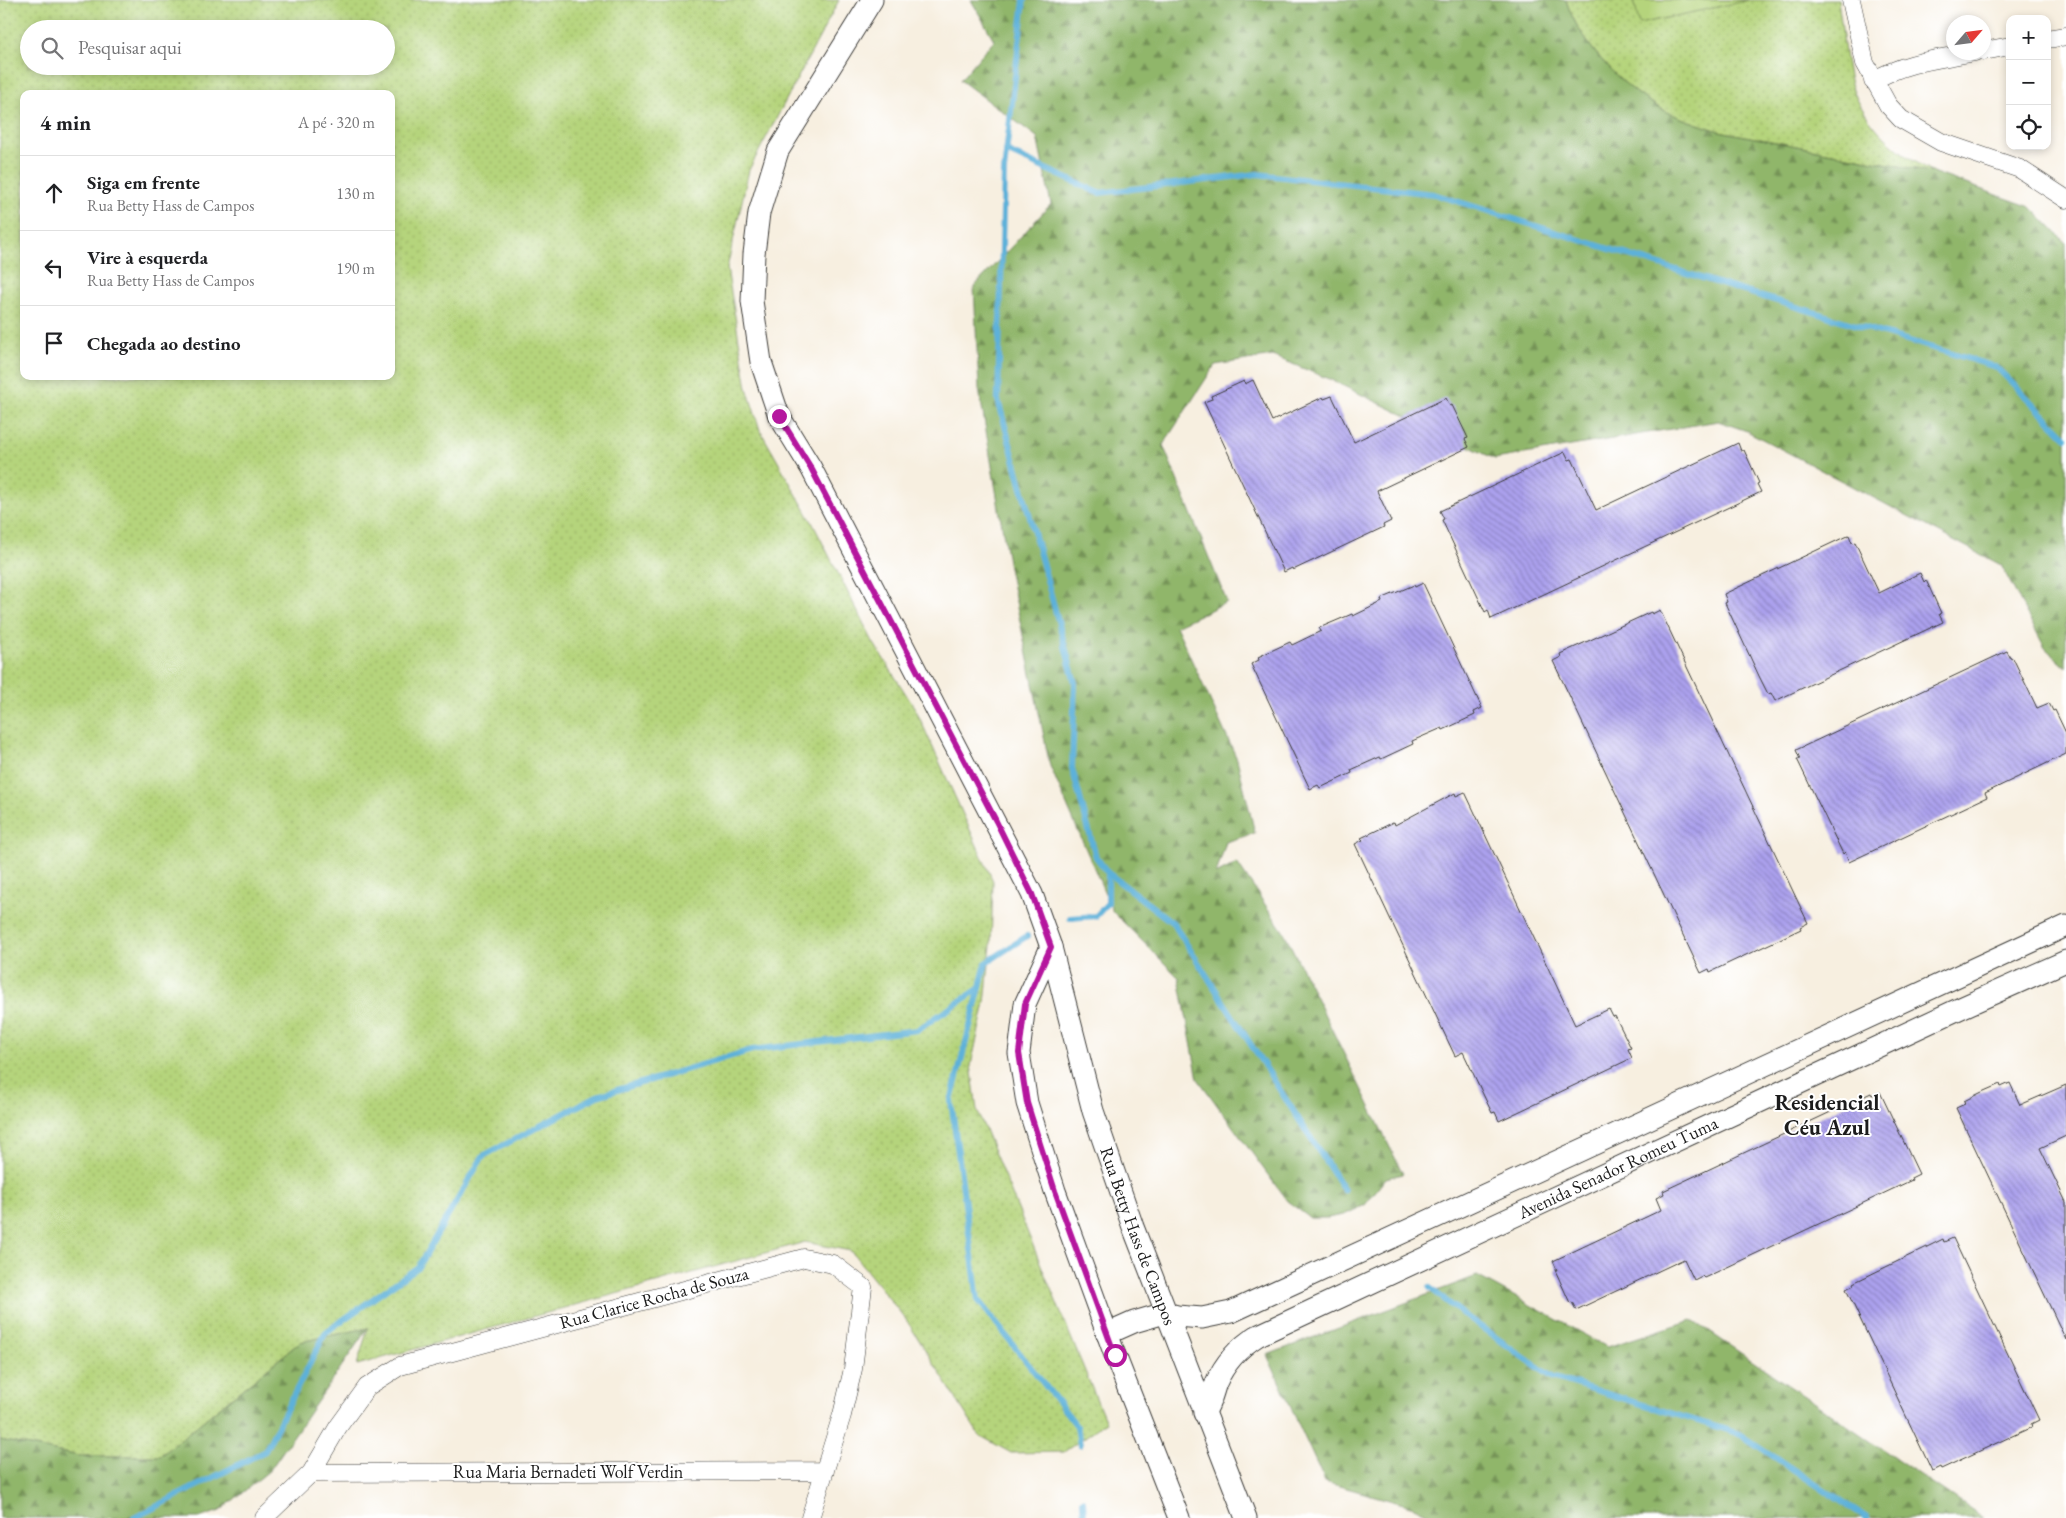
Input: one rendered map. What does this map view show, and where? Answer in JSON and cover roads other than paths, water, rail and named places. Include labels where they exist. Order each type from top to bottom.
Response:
[{"type":"street","name":"Rua Betty Hass de Campos","points":[[872,0],[778,151],[758,213],[753,264],[752,301],[761,362],[779,416],[811,468],[996,821],[1032,894],[1051,947],[1093,1111],[1165,1313],[1246,1518]]},
{"type":"street","points":[[1851,0],[1865,63],[1873,81],[1888,105],[1902,119],[1941,142],[2020,169],[2066,199]]},
{"type":"street","points":[[2051,38],[2066,36]]},
{"type":"street","points":[[1991,50],[2006,47]]},
{"type":"street","points":[[1873,81],[1909,64],[1946,57]]},
{"type":"street","name":"Avenida Senador Romeu Tuma","points":[[1165,1313],[1190,1318],[1202,1318],[1231,1312],[2066,926]]},
{"type":"street","points":[[1051,947],[1025,1004],[1019,1053],[1027,1103],[1055,1191],[1107,1334],[1179,1518]]},
{"type":"street","name":"Avenida Senador Romeu Tuma","points":[[1204,1412],[1211,1402],[1215,1386],[1222,1371],[1243,1345],[1257,1336],[1954,1011],[2066,961]]},
{"type":"street","name":"Rua Clarice Rocha de Souza","points":[[265,1516],[311,1473],[338,1427],[367,1387],[400,1366],[804,1258],[833,1264],[863,1287],[853,1369],[810,1518]]},
{"type":"street","points":[[1107,1334],[1134,1322],[1165,1313]]},
{"type":"street","name":"Rua Maria Bernadeti Wolf Verdin","points":[[311,1473],[825,1471]]},
{"type":"waterway","points":[[1024,0],[1004,171],[998,400],[1075,683],[1072,768],[1096,857],[1108,873],[1108,903],[1096,916],[1070,918]]},
{"type":"waterway","points":[[1006,151],[1099,193],[1257,174],[1434,194],[1740,290],[1996,367],[2066,437]]},
{"type":"waterway","points":[[1108,873],[1173,923],[1344,1190]]},
{"type":"waterway","points":[[1027,936],[986,963],[951,1101],[978,1300],[1077,1426],[1080,1445]]},
{"type":"waterway","points":[[134,1518],[265,1451],[326,1332],[418,1267],[483,1156],[597,1096],[752,1050],[917,1030],[980,988]]},
{"type":"waterway","points":[[1430,1288],[1464,1315],[1552,1377],[1740,1434],[1866,1518]]},
{"type":"waterway","points":[[1083,1501],[1084,1518]]},
{"type":"district","name":"Residencial Céu Azul","points":[[1827,1114]]}]
